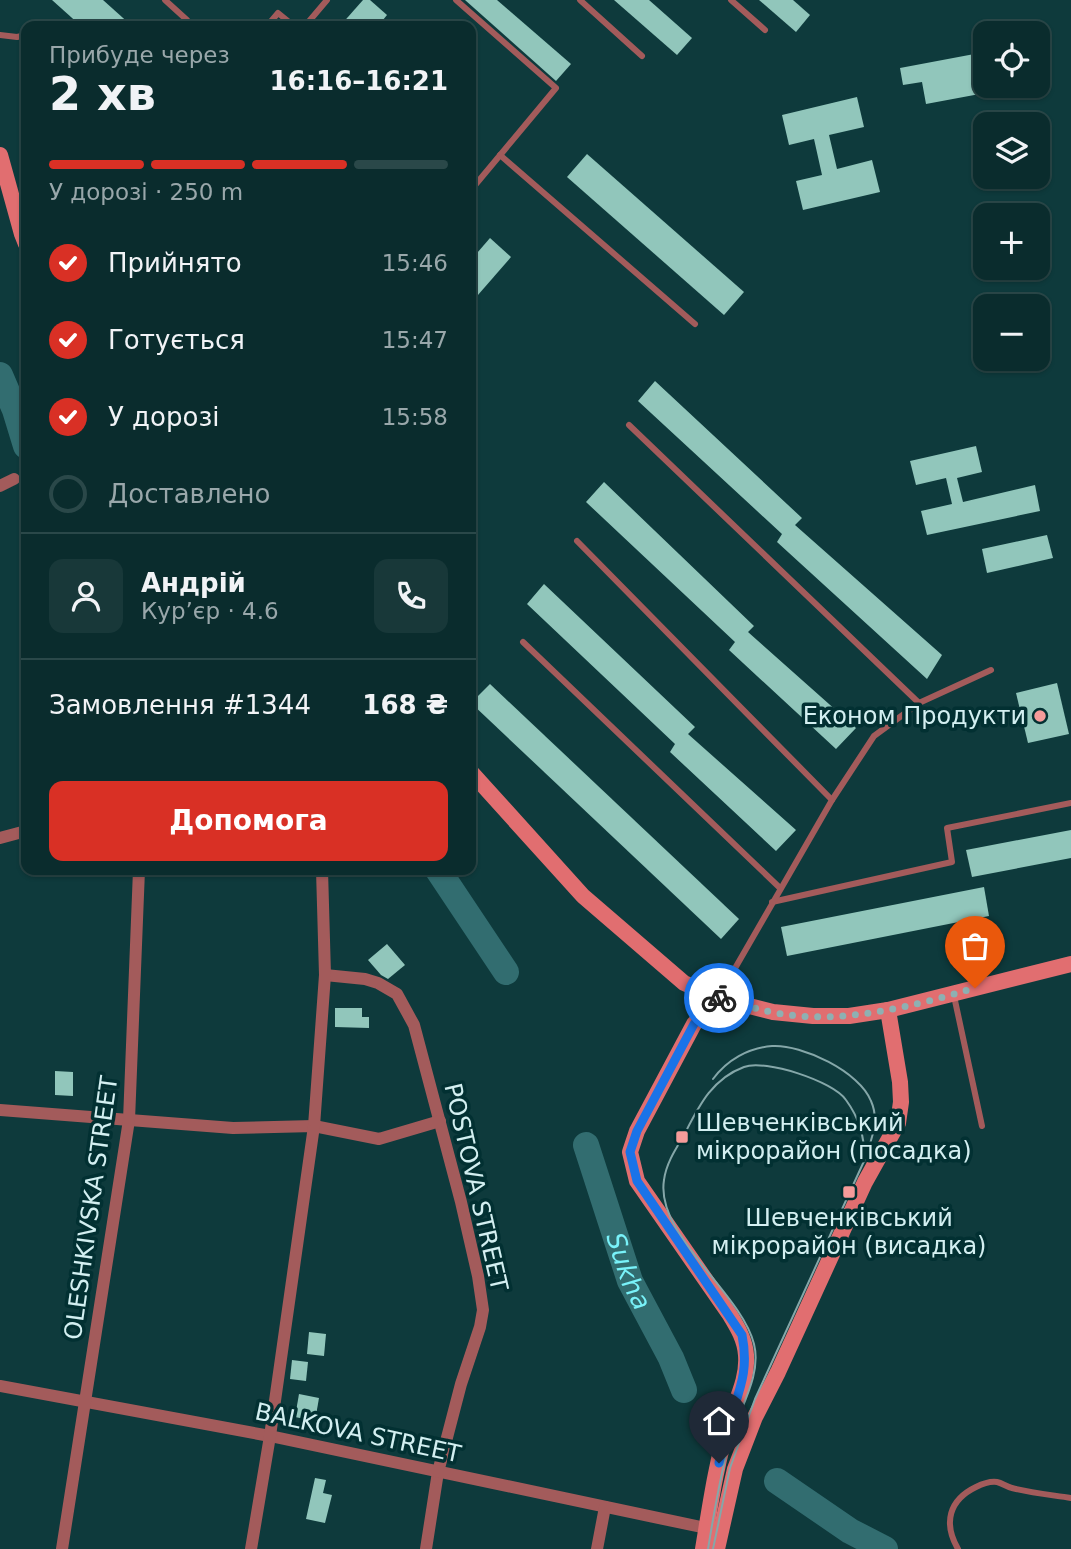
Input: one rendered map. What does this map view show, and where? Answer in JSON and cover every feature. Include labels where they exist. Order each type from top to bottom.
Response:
[{"type":"street","points":[[0,155],[21,227]]},
{"type":"street","points":[[0,486],[14,479]]},
{"type":"street","points":[[476,778],[583,896],[684,983],[718,998],[773,1012],[849,1016],[888,1010],[1071,964]]},
{"type":"street","points":[[0,838],[21,832]]},
{"type":"street","name":"OLESHKIVSKA STREET","points":[[62,1549],[129,1119],[139,875]]},
{"type":"street","points":[[251,1549],[270,1436],[314,1125],[325,975],[323,875]]},
{"type":"street","name":"POSTOVA STREET","points":[[325,975],[378,983],[397,994],[414,1025],[464,1214],[483,1310],[438,1472],[426,1549]]},
{"type":"street","points":[[703,1549],[724,1442],[744,1380],[744,1345],[742,1335],[730,1315],[637,1181],[630,1152],[637,1131],[694,1024],[718,998]]},
{"type":"street","points":[[717,1549],[735,1469],[755,1417],[865,1182],[898,1123],[900,1082],[888,1010]]},
{"type":"street","points":[[0,1110],[233,1128],[314,1125],[379,1139],[440,1121]]},
{"type":"street","name":"BALKOVA STREET","points":[[0,1385],[270,1436],[706,1528]]},
{"type":"street","points":[[597,1549],[605,1507]]},
{"type":"lane","points":[[165,0],[187,20]]},
{"type":"lane","points":[[309,21],[327,0]]},
{"type":"lane","points":[[456,0],[556,88],[476,184]]},
{"type":"lane","points":[[580,0],[642,56]]},
{"type":"lane","points":[[732,0],[765,30]]},
{"type":"lane","points":[[271,21],[278,13],[288,21]]},
{"type":"lane","points":[[0,35],[21,36]]},
{"type":"lane","points":[[500,155],[695,324]]},
{"type":"lane","points":[[629,425],[919,703]]},
{"type":"lane","points":[[577,541],[832,800]]},
{"type":"lane","points":[[523,642],[780,888]]},
{"type":"lane","points":[[718,998],[832,800],[874,736],[919,703],[991,670]]},
{"type":"lane","points":[[772,902],[952,862],[947,828],[1071,803]]},
{"type":"lane","points":[[954,994],[982,1126]]},
{"type":"lane","points":[[958,1549],[953,1540],[951,1512],[956,1500],[982,1484],[996,1482],[1011,1488],[1071,1498]]},
{"type":"building","points":[[52,0],[103,0],[126,21],[75,21]]},
{"type":"building","points":[[363,0],[370,0],[387,15],[382,21],[344,21]]},
{"type":"building","points":[[465,0],[497,0],[571,64],[556,81]]},
{"type":"building","points":[[614,0],[649,0],[692,38],[677,55]]},
{"type":"building","points":[[759,0],[793,0],[810,15],[796,32]]},
{"type":"building","points":[[973,54],[973,95],[926,104],[922,82],[903,85],[900,68]]},
{"type":"building","points":[[857,97],[864,127],[829,135],[837,169],[872,160],[880,192],[803,210],[796,181],[822,175],[814,139],[789,145],[782,115]]},
{"type":"building","points":[[587,154],[744,292],[724,315],[567,177]]},
{"type":"building","points":[[490,238],[511,257],[476,297],[476,254]]},
{"type":"building","points":[[655,381],[802,518],[795,525],[942,655],[927,679],[777,542],[782,534],[638,401]]},
{"type":"building","points":[[976,446],[982,472],[957,478],[963,502],[1035,485],[1040,511],[927,535],[921,511],[952,504],[946,478],[916,485],[910,461]]},
{"type":"building","points":[[604,482],[754,626],[748,632],[856,728],[836,749],[729,650],[735,642],[586,502]]},
{"type":"building","points":[[1047,535],[1053,558],[987,573],[982,549]]},
{"type":"building","points":[[544,584],[695,727],[688,734],[796,830],[776,851],[670,752],[675,744],[527,604]]},
{"type":"building","points":[[1057,683],[1069,734],[1028,743],[1016,693]]},
{"type":"building","points":[[490,684],[739,919],[721,939],[476,708],[476,698]]},
{"type":"building","points":[[1071,830],[1071,858],[972,877],[966,850]]},
{"type":"building","points":[[984,887],[989,916],[787,956],[781,927]]},
{"type":"building","points":[[387,944],[405,965],[388,979],[368,960]]},
{"type":"building","points":[[335,1008],[362,1008],[362,1017],[369,1017],[369,1028],[335,1027]]},
{"type":"building","points":[[55,1071],[73,1072],[73,1096],[55,1095]]},
{"type":"building","points":[[309,1332],[326,1334],[324,1356],[307,1354]]},
{"type":"building","points":[[292,1360],[308,1362],[306,1381],[290,1379]]},
{"type":"building","points":[[299,1394],[319,1398],[315,1421],[295,1417]]},
{"type":"building","points":[[315,1478],[326,1480],[323,1493],[332,1495],[325,1523],[306,1519]]},
{"type":"waterway","name":"Sukha","points":[[0,375],[21,430]]},
{"type":"waterway","name":"Sukha","points":[[441,875],[506,972]]},
{"type":"waterway","name":"Sukha","points":[[586,1145],[630,1281],[671,1358],[684,1390]]},
{"type":"waterway","points":[[777,1481],[850,1531],[885,1549]]},
{"type":"tram line","points":[[713,1079],[739,1056],[763,1047],[799,1050],[829,1062],[855,1080],[871,1101],[875,1121],[867,1153]]},
{"type":"tram line","points":[[708,1549],[726,1453],[752,1380],[756,1356],[746,1324],[672,1222],[665,1201],[664,1180],[674,1152],[700,1105],[714,1087],[744,1067],[767,1066],[798,1073],[839,1093],[858,1121],[865,1159],[755,1399],[730,1468],[713,1549]]},
{"type":"way so far","points":[[719,998],[773,1012],[849,1016],[888,1010],[975,988]]},
{"type":"place","name":"Економ Продукти","points":[[1040,716]]},
{"type":"place","name":"Шевченківський мікрорайон (посадка)","points":[[682,1137]]},
{"type":"place","name":"Шевченківський мікрорайон (висадка)","points":[[849,1192]]},
{"type":"route","points":[[719,998],[694,1024],[637,1131],[630,1152],[637,1181],[742,1335],[746,1356],[744,1380],[729,1422],[719,1463]]}]
